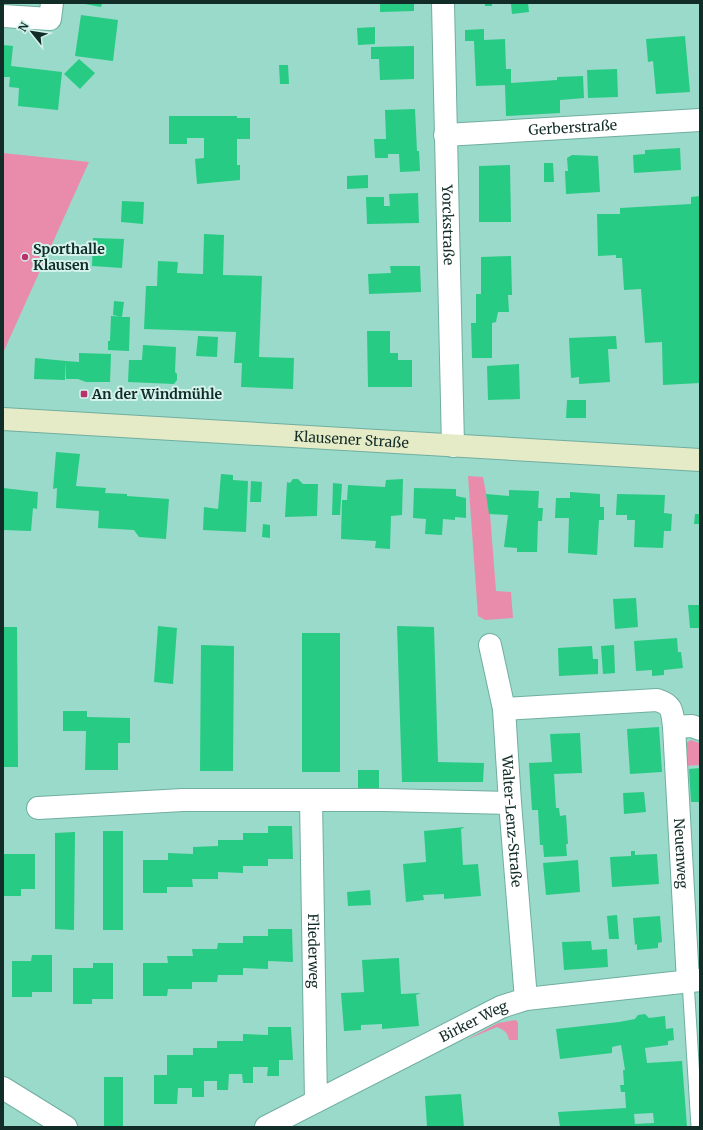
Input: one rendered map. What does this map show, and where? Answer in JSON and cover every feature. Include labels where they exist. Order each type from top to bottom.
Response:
[{"type":"main road","name":"Klausener Straße","points":[[3,419],[700,460]]},
{"type":"street","points":[[3,16],[50,20],[52,3]]},
{"type":"street","name":"Yorckstraße","points":[[443,3],[453,446]]},
{"type":"street","name":"Gerberstraße","points":[[446,135],[700,120]]},
{"type":"street","name":"Walter-Lenz-Straße","points":[[490,645],[504,709],[526,999]]},
{"type":"street","name":"Neuenweg","points":[[504,709],[657,700],[667,703],[672,710],[694,980]]},
{"type":"street","points":[[674,727],[692,726],[700,729]]},
{"type":"street","points":[[38,808],[183,800],[385,800],[510,803]]},
{"type":"street","name":"Fliederweg","points":[[311,800],[314,902],[316,1101]]},
{"type":"street","name":"Birker Weg","points":[[266,1127],[501,1007],[526,999],[694,980]]},
{"type":"street","points":[[3,1088],[66,1127]]},
{"type":"lane","points":[[694,980],[697,1127]]},
{"type":"shaded area","name":"Sporthalle Klausen","points":[[3,153],[89,162],[3,353]]},
{"type":"shaded area","points":[[468,476],[483,477],[490,514],[496,591],[511,592],[513,618],[485,620],[478,616]]},
{"type":"shaded area","points":[[691,740],[700,743],[700,765],[685,766],[686,743]]},
{"type":"shaded area","points":[[516,1020],[518,1023],[518,1040],[509,1040],[508,1035],[502,1029],[497,1027],[466,1040],[498,1023]]},
{"type":"building","points":[[80,3],[102,3],[101,7]]},
{"type":"building","points":[[380,3],[414,3],[414,11],[380,12]]},
{"type":"building","points":[[485,3],[492,3],[492,6],[485,6]]},
{"type":"building","points":[[528,3],[529,12],[512,14],[511,4]]},
{"type":"building","points":[[81,15],[118,20],[113,61],[75,56]]},
{"type":"building","points":[[375,27],[375,44],[358,45],[357,28]]},
{"type":"building","points":[[484,29],[484,40],[505,39],[506,69],[511,69],[511,83],[557,80],[557,77],[583,76],[584,98],[560,100],[560,113],[506,116],[505,85],[476,86],[474,41],[465,41],[465,30]]},
{"type":"building","points":[[685,36],[690,92],[656,94],[653,61],[648,62],[646,39]]},
{"type":"building","points":[[3,45],[13,46],[11,66],[62,72],[58,110],[18,106],[19,88],[9,87],[10,77],[3,77]]},
{"type":"building","points":[[414,46],[414,79],[380,80],[379,59],[371,59],[371,47]]},
{"type":"building","points":[[79,59],[95,73],[80,89],[64,74]]},
{"type":"building","points":[[279,65],[288,65],[289,84],[280,84]]},
{"type":"building","points":[[617,69],[618,97],[588,98],[587,70]]},
{"type":"building","points":[[415,109],[417,151],[419,151],[420,171],[400,172],[399,154],[388,154],[388,158],[375,158],[374,139],[386,139],[385,110]]},
{"type":"building","points":[[169,116],[237,116],[237,118],[250,118],[250,139],[237,139],[237,165],[240,165],[240,180],[197,184],[195,159],[204,158],[204,138],[187,138],[187,144],[169,144]]},
{"type":"building","points":[[680,148],[681,170],[634,173],[633,155],[645,154],[645,150]]},
{"type":"building","points":[[572,155],[598,156],[600,192],[566,194],[565,171],[568,171],[567,158]]},
{"type":"building","points":[[544,163],[553,163],[554,182],[544,182]]},
{"type":"building","points":[[510,165],[511,222],[479,222],[479,166]]},
{"type":"building","points":[[368,175],[368,188],[347,189],[347,176]]},
{"type":"building","points":[[418,193],[419,223],[367,224],[366,197],[384,197],[384,206],[390,206],[389,194]]},
{"type":"building","points":[[700,196],[700,383],[663,385],[662,342],[645,343],[641,289],[624,290],[622,258],[616,258],[616,255],[598,256],[597,214],[620,214],[620,208],[691,204],[691,197]]},
{"type":"building","points":[[122,201],[144,202],[143,224],[121,222]]},
{"type":"building","points":[[204,234],[224,235],[223,275],[262,276],[259,357],[294,358],[293,389],[241,387],[242,363],[234,363],[236,332],[144,329],[146,286],[157,286],[158,261],[178,262],[177,273],[203,274]]},
{"type":"building","points":[[93,238],[124,239],[122,268],[92,266]]},
{"type":"building","points":[[511,256],[512,295],[508,295],[509,312],[498,312],[496,322],[492,323],[492,358],[472,358],[471,323],[476,323],[476,294],[481,294],[481,257]]},
{"type":"building","points":[[390,266],[420,266],[421,292],[369,294],[368,274],[391,273]]},
{"type":"building","points":[[114,301],[124,302],[122,317],[113,315]]},
{"type":"building","points":[[111,316],[130,317],[129,351],[108,350],[108,341],[110,341]]},
{"type":"building","points":[[367,331],[390,331],[390,353],[398,353],[398,360],[412,360],[412,387],[368,387]]},
{"type":"building","points":[[198,336],[218,337],[217,357],[196,356]]},
{"type":"building","points":[[616,336],[617,349],[608,349],[610,382],[579,384],[579,377],[571,378],[569,338]]},
{"type":"building","points":[[143,345],[176,347],[175,372],[177,374],[177,380],[174,384],[128,382],[129,360],[142,360]]},
{"type":"building","points":[[79,353],[111,354],[110,382],[86,382],[78,379],[66,379],[66,361],[79,362]]},
{"type":"building","points":[[35,358],[66,361],[65,380],[34,379]]},
{"type":"building","points":[[519,364],[520,399],[488,400],[487,366]]},
{"type":"building","points":[[567,400],[586,400],[586,418],[566,418]]},
{"type":"building","points":[[56,452],[80,454],[76,486],[106,488],[105,493],[169,499],[166,539],[139,537],[134,530],[98,528],[99,511],[56,508],[57,488],[53,489]]},
{"type":"building","points":[[221,474],[233,475],[233,480],[248,481],[246,532],[203,530],[204,507],[218,509]]},
{"type":"building","points":[[293,479],[298,479],[303,484],[318,484],[317,516],[285,517],[287,482],[290,483]]},
{"type":"building","points":[[403,479],[402,515],[391,516],[390,549],[375,548],[376,541],[341,539],[342,500],[347,500],[348,485],[385,487],[386,480]]},
{"type":"building","points":[[251,481],[262,482],[261,502],[250,502]]},
{"type":"building","points":[[333,483],[342,484],[340,515],[332,515]]},
{"type":"building","points":[[3,488],[38,492],[37,509],[33,508],[31,531],[3,530]]},
{"type":"building","points":[[414,488],[456,489],[456,496],[466,498],[466,518],[455,517],[455,520],[443,519],[442,535],[425,534],[426,519],[413,518]]},
{"type":"building","points":[[509,490],[539,491],[538,508],[543,508],[542,521],[538,521],[537,552],[517,552],[517,548],[504,547],[508,515],[489,514],[486,494],[509,496]]},
{"type":"building","points":[[570,492],[600,494],[600,507],[604,507],[604,520],[599,520],[597,555],[568,553],[569,518],[555,518],[556,498],[570,498]]},
{"type":"building","points":[[617,494],[665,495],[664,513],[672,514],[671,531],[664,531],[663,548],[634,547],[635,520],[627,520],[627,515],[616,515]]},
{"type":"building","points":[[695,514],[700,514],[700,524],[694,524]]},
{"type":"building","points":[[263,524],[270,525],[270,538],[262,537]]},
{"type":"building","points":[[636,598],[638,627],[615,629],[613,599]]},
{"type":"building","points":[[688,605],[700,605],[700,628],[690,628]]},
{"type":"building","points":[[158,626],[177,628],[173,684],[154,682]]},
{"type":"building","points":[[397,626],[434,627],[438,762],[484,763],[483,782],[402,782]]},
{"type":"building","points":[[3,627],[17,627],[18,767],[3,767]]},
{"type":"building","points":[[302,633],[340,633],[340,772],[302,772]]},
{"type":"building","points":[[677,638],[678,652],[681,652],[683,668],[664,670],[664,675],[652,676],[652,670],[636,671],[634,641]]},
{"type":"building","points":[[201,645],[234,646],[233,771],[200,771]]},
{"type":"building","points":[[614,645],[615,673],[603,674],[601,646]]},
{"type":"building","points":[[592,646],[593,659],[598,659],[598,674],[559,676],[558,648]]},
{"type":"building","points":[[63,711],[87,711],[87,717],[130,718],[130,743],[118,743],[118,770],[85,770],[86,731],[63,731]]},
{"type":"building","points":[[659,727],[662,772],[630,774],[627,729]]},
{"type":"building","points":[[580,733],[582,773],[554,774],[556,808],[559,808],[560,816],[566,815],[568,844],[566,844],[567,856],[544,857],[543,845],[540,845],[538,810],[532,810],[529,763],[552,762],[550,734]]},
{"type":"building","points":[[700,768],[700,802],[691,802],[689,769]]},
{"type":"building","points":[[358,770],[379,770],[379,790],[358,790]]},
{"type":"building","points":[[644,792],[646,812],[624,814],[623,793]]},
{"type":"building","points":[[268,826],[292,826],[293,859],[268,859],[268,866],[243,866],[243,873],[218,872],[218,879],[192,879],[193,887],[167,887],[167,893],[143,893],[143,860],[168,860],[168,853],[193,854],[193,847],[218,846],[218,840],[243,840],[243,833],[268,833]]},
{"type":"building","points":[[465,827],[461,829],[463,865],[478,864],[481,896],[444,899],[444,894],[423,895],[424,900],[406,902],[403,864],[426,862],[424,831]]},
{"type":"building","points":[[103,831],[123,831],[123,930],[103,930]]},
{"type":"building","points":[[75,832],[74,930],[55,929],[55,833]]},
{"type":"building","points":[[631,851],[635,851],[635,855],[657,854],[659,884],[612,887],[610,857],[631,856]]},
{"type":"building","points":[[4,854],[35,854],[35,889],[21,889],[21,896],[3,896]]},
{"type":"building","points":[[578,860],[580,892],[546,895],[543,863]]},
{"type":"building","points":[[370,890],[371,905],[348,906],[347,892]]},
{"type":"building","points":[[617,915],[619,939],[609,939],[607,916]]},
{"type":"building","points":[[660,916],[662,942],[658,943],[658,948],[637,950],[637,944],[635,945],[633,918]]},
{"type":"building","points":[[268,929],[292,929],[293,962],[268,961],[268,969],[243,968],[243,975],[218,975],[217,982],[192,982],[192,989],[168,989],[167,996],[143,996],[143,963],[168,963],[167,956],[193,956],[192,949],[217,949],[218,943],[243,943],[243,936],[268,936]]},
{"type":"building","points":[[591,941],[592,950],[607,949],[608,967],[564,970],[562,942]]},
{"type":"building","points":[[32,955],[52,955],[52,992],[32,992],[32,997],[12,997],[12,961],[31,961]]},
{"type":"building","points":[[399,958],[401,994],[421,993],[416,995],[419,1026],[382,1029],[382,1024],[361,1025],[361,1030],[344,1031],[341,993],[364,992],[362,960]]},
{"type":"building","points":[[93,963],[113,963],[113,999],[92,999],[92,1004],[73,1004],[73,968],[93,968]]},
{"type":"building","points":[[645,1014],[649,1018],[665,1016],[666,1029],[673,1028],[674,1040],[668,1041],[668,1045],[645,1048],[647,1063],[682,1061],[687,1127],[560,1127],[558,1112],[626,1108],[625,1092],[621,1092],[620,1085],[624,1085],[623,1070],[625,1070],[621,1045],[612,1047],[612,1053],[560,1059],[556,1029],[619,1022],[635,1019],[638,1015]],"holes":[[[653,1113],[654,1123],[635,1124],[634,1114]]]},
{"type":"building","points":[[268,1027],[291,1027],[293,1060],[279,1060],[279,1076],[267,1076],[268,1067],[253,1067],[253,1083],[243,1083],[242,1074],[229,1074],[228,1090],[217,1090],[217,1081],[204,1081],[204,1097],[192,1097],[192,1088],[178,1088],[177,1104],[154,1104],[154,1075],[167,1075],[167,1055],[193,1055],[193,1048],[217,1048],[217,1041],[243,1041],[243,1034],[268,1035]]},
{"type":"building","points":[[104,1077],[123,1077],[123,1127],[104,1127]]},
{"type":"building","points":[[461,1094],[464,1127],[427,1127],[425,1096]]},
{"type":"place","name":"Sporthalle Klausen","points":[[25,257]]},
{"type":"place","name":"An der Windmühle","points":[[84,394]]}]
